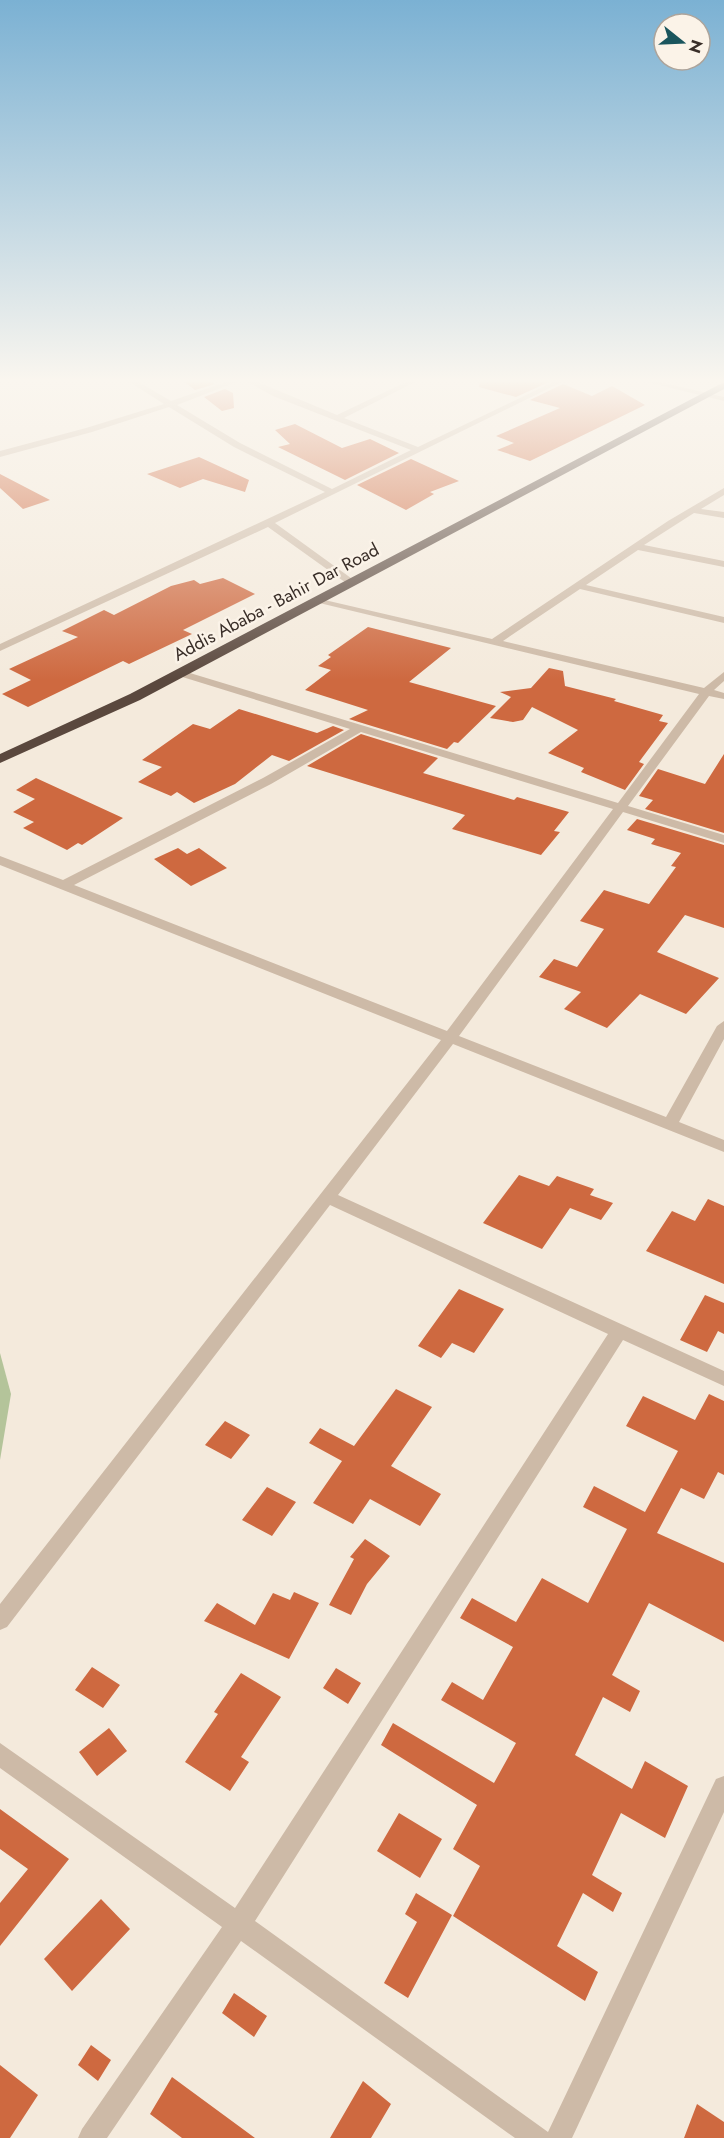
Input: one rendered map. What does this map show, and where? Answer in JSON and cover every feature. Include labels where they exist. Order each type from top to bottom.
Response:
[{"type":"highway","name":"Addis Ababa - Bahir Dar Road","points":[[0,759],[180,673],[544,481]]},
{"type":"street","points":[[309,481],[331,492]]},
{"type":"street","points":[[0,648],[354,481]]},
{"type":"street","points":[[493,643],[724,491]]},
{"type":"street","points":[[694,510],[724,515]]},
{"type":"street","points":[[269,523],[352,583]]},
{"type":"street","points":[[639,546],[724,564]]},
{"type":"street","points":[[580,586],[724,620]]},
{"type":"street","points":[[316,602],[724,696]]},
{"type":"street","points":[[180,673],[724,839]]},
{"type":"street","points":[[0,1620],[449,1039],[706,692],[724,675]]},
{"type":"street","points":[[63,885],[267,781],[361,727]]},
{"type":"street","points":[[0,860],[724,1146]]},
{"type":"street","points":[[670,1124],[724,1026]]},
{"type":"street","points":[[327,1197],[724,1379]]},
{"type":"street","points":[[91,2138],[239,1924],[619,1331]]},
{"type":"street","points":[[0,1754],[537,2138]]},
{"type":"street","points":[[558,2138],[724,1787]]},
{"type":"green space","points":[[0,1353],[11,1394],[0,1460]]},
{"type":"building","points":[[0,481],[13,481],[50,500],[23,509],[0,488]]},
{"type":"building","points":[[163,481],[198,481],[180,488]]},
{"type":"building","points":[[209,481],[249,481],[245,492]]},
{"type":"building","points":[[366,481],[459,481],[430,492],[434,494],[406,510],[357,485]]},
{"type":"building","points":[[223,578],[255,594],[183,630],[192,634],[129,664],[123,661],[28,707],[2,694],[31,680],[9,669],[78,637],[62,631],[104,610],[114,615],[171,586],[194,580],[200,584]]},
{"type":"building","points":[[368,627],[451,648],[409,682],[496,706],[458,743],[454,742],[447,749],[349,719],[368,710],[305,690],[331,670],[318,666],[331,657],[328,655]]},
{"type":"building","points":[[549,668],[563,671],[565,686],[616,699],[614,701],[663,715],[659,721],[668,723],[639,762],[644,764],[625,790],[581,772],[584,768],[548,753],[578,730],[532,707],[523,720],[513,722],[490,718],[511,697],[500,692],[531,688]]},
{"type":"building","points":[[239,709],[317,733],[333,726],[344,730],[289,761],[272,755],[235,784],[194,803],[177,792],[171,796],[138,782],[162,767],[142,760],[193,724],[210,729]]},
{"type":"building","points":[[361,734],[438,758],[423,773],[514,800],[517,797],[569,812],[554,831],[560,832],[541,855],[452,829],[465,815],[307,766]]},
{"type":"building","points":[[724,754],[724,833],[645,809],[653,800],[639,796],[658,769],[705,784]]},
{"type":"building","points":[[36,778],[123,818],[82,845],[78,843],[67,850],[23,828],[34,822],[13,812],[35,799],[16,790]]},
{"type":"building","points":[[637,819],[724,845],[724,928],[685,915],[657,952],[719,978],[686,1014],[640,994],[607,1028],[564,1009],[581,992],[539,977],[554,959],[577,967],[604,929],[580,921],[604,890],[649,904],[676,867],[671,866],[681,853],[651,844],[655,839],[627,830]]},
{"type":"building","points":[[178,848],[187,854],[199,848],[227,868],[191,886],[154,859]]},
{"type":"building","points":[[519,1175],[549,1186],[557,1176],[594,1189],[590,1195],[613,1203],[601,1220],[570,1208],[542,1249],[483,1223]]},
{"type":"building","points":[[708,1199],[724,1206],[724,1284],[646,1251],[672,1211],[695,1221]]},
{"type":"building","points":[[459,1289],[504,1309],[474,1353],[452,1343],[441,1358],[418,1346]]},
{"type":"building","points":[[705,1295],[724,1303],[724,1334],[718,1331],[707,1352],[680,1340]]},
{"type":"building","points":[[396,1389],[432,1407],[391,1466],[441,1494],[420,1526],[370,1499],[353,1524],[313,1503],[342,1461],[309,1443],[320,1428],[354,1446]]},
{"type":"building","points":[[709,1394],[724,1401],[724,1475],[718,1472],[704,1499],[681,1488],[657,1533],[724,1563],[724,1642],[649,1603],[612,1675],[640,1691],[630,1712],[603,1697],[575,1755],[632,1789],[645,1761],[688,1786],[665,1838],[621,1813],[592,1875],[622,1893],[613,1912],[583,1893],[557,1946],[598,1972],[585,2001],[453,1916],[480,1866],[453,1849],[477,1805],[381,1745],[393,1723],[494,1783],[516,1743],[441,1700],[452,1682],[483,1700],[513,1647],[460,1618],[472,1598],[516,1622],[542,1578],[588,1603],[627,1529],[583,1507],[594,1486],[645,1512],[678,1451],[626,1426],[643,1396],[695,1420]]},
{"type":"building","points":[[225,1421],[250,1435],[231,1459],[205,1445]]},
{"type":"building","points":[[267,1487],[296,1502],[272,1536],[242,1520]]},
{"type":"building","points":[[365,1539],[390,1556],[367,1584],[351,1615],[329,1605],[354,1559],[350,1557]]},
{"type":"building","points":[[294,1592],[319,1603],[289,1659],[204,1621],[217,1603],[255,1625],[273,1593],[290,1600]]},
{"type":"building","points":[[92,1667],[120,1685],[103,1708],[75,1690]]},
{"type":"building","points":[[336,1668],[361,1683],[348,1704],[323,1688]]},
{"type":"building","points":[[241,1673],[281,1697],[241,1757],[249,1762],[230,1791],[185,1762],[218,1714],[214,1712]]},
{"type":"building","points":[[109,1728],[127,1751],[97,1776],[79,1752]]},
{"type":"building","points":[[0,1809],[69,1859],[0,1946],[0,1903],[28,1869],[0,1849]]},
{"type":"building","points":[[399,1813],[442,1839],[420,1878],[377,1851]]},
{"type":"building","points":[[416,1893],[452,1915],[408,1998],[384,1983],[417,1922],[405,1914]]},
{"type":"building","points":[[101,1899],[130,1929],[72,1991],[44,1959]]},
{"type":"building","points":[[234,1993],[267,2016],[254,2037],[222,2013]]},
{"type":"building","points":[[91,2045],[111,2060],[98,2081],[78,2065]]},
{"type":"building","points":[[0,2065],[38,2095],[10,2138],[0,2138]]},
{"type":"building","points":[[172,2077],[255,2138],[182,2138],[150,2114]]},
{"type":"building","points":[[363,2081],[391,2104],[371,2138],[330,2138]]},
{"type":"building","points":[[697,2104],[724,2122],[724,2138],[684,2138]]}]
